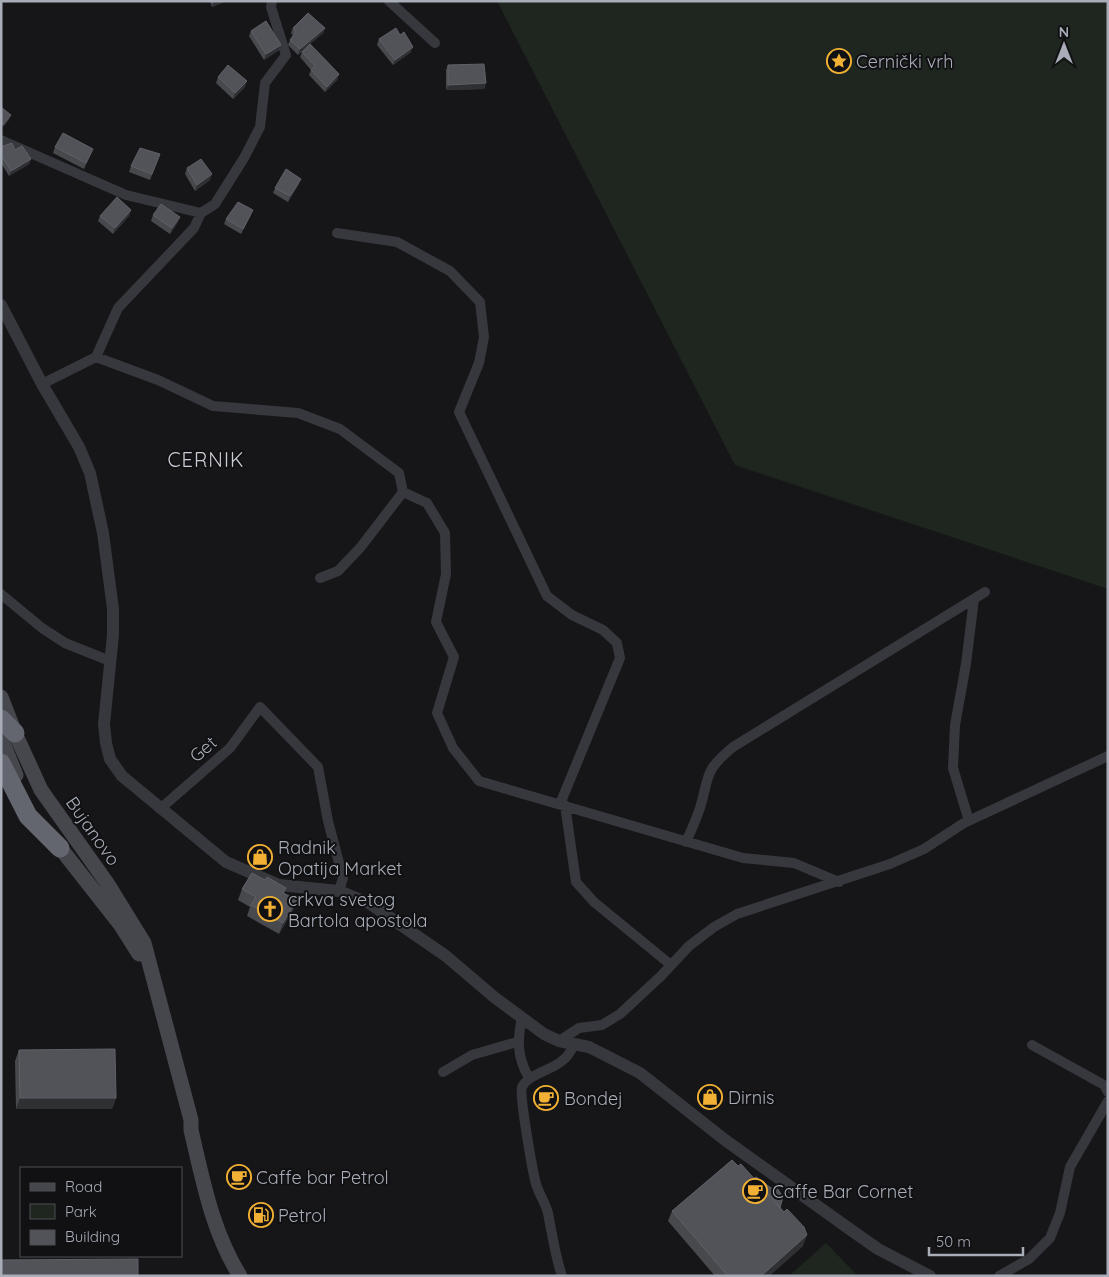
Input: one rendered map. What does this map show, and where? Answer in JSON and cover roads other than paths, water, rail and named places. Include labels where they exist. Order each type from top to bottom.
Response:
[{"type":"highway","points":[[1,719],[8,736]]},
{"type":"highway","points":[[1,764],[28,816],[60,848]]},
{"type":"main road","name":"Bujanovo","points":[[1,697],[8,736],[24,792],[60,848],[120,924],[136,948],[156,986]]},
{"type":"main road","name":"Bujanovo","points":[[8,736],[53,808],[107,883],[144,943],[192,1120],[191,1130],[212,1218],[222,1244],[240,1276]]},
{"type":"street","points":[[42,384],[96,357],[118,308],[194,228],[201,213],[215,204],[244,158],[260,127],[265,83],[286,55],[272,7],[272,1]]},
{"type":"street","points":[[389,1],[435,43]]},
{"type":"street","points":[[1,140],[126,195],[201,213]]},
{"type":"street","points":[[337,233],[397,242],[450,271],[480,302],[484,337],[479,363],[459,412],[547,596],[572,615],[603,630],[617,643],[620,658],[562,805],[576,882],[594,902],[671,965]]},
{"type":"street","points":[[1,306],[42,384],[79,447],[90,473],[113,609],[104,724],[110,758],[122,776],[226,862],[279,885],[339,890],[382,911],[446,956],[544,1034],[558,1041],[589,1047],[602,1052],[640,1073],[724,1140],[851,1230],[878,1248],[930,1276]]},
{"type":"street","points":[[96,357],[158,380],[213,406],[298,413],[340,430],[399,473],[403,492],[360,548],[338,571],[320,578]]},
{"type":"street","points":[[403,492],[427,502],[445,533],[446,574],[436,622],[454,657],[437,713],[453,748],[479,781],[743,858],[794,863],[839,882]]},
{"type":"street","points":[[686,842],[700,807],[706,778],[717,761],[733,747],[985,592]]},
{"type":"street","points":[[1,594],[42,628],[65,643],[110,661]]},
{"type":"street","points":[[969,821],[953,768],[955,725],[966,664],[974,599]]},
{"type":"street","name":"Get","points":[[160,809],[230,748],[260,707],[298,744],[318,767],[328,821],[343,878],[339,890]]},
{"type":"street","points":[[558,1041],[579,1028],[602,1024],[620,1014],[703,935],[736,914],[839,882],[910,856],[969,821],[1108,756]]},
{"type":"street","points":[[522,1018],[517,1042],[524,1069],[529,1078]]},
{"type":"street","points":[[443,1072],[472,1055],[517,1042]]},
{"type":"street","points":[[562,1276],[554,1251],[547,1211],[536,1185],[527,1131],[522,1116],[522,1087],[529,1078],[541,1074],[564,1060],[574,1045]]},
{"type":"street","points":[[1032,1045],[1104,1085],[1108,1092]]},
{"type":"street","points":[[999,1276],[1029,1259],[1050,1238],[1060,1213],[1070,1167],[1108,1101]]},
{"type":"place","name":"Cernički vrh","points":[[839,61]]},
{"type":"place","name":"Radnik Opatija Market","points":[[260,857]]},
{"type":"place","name":"crkva svetog Bartola apostola","points":[[270,909]]},
{"type":"place","name":"Dirnis","points":[[710,1097]]},
{"type":"place","name":"Bondej","points":[[546,1098]]},
{"type":"place","name":"Caffe bar Petrol","points":[[239,1177]]},
{"type":"place","name":"Caffe Bar Cornet","points":[[755,1191]]},
{"type":"place","name":"Petrol","points":[[261,1215]]},
{"type":"district","name":"CERNIK","points":[[206,459]]}]
